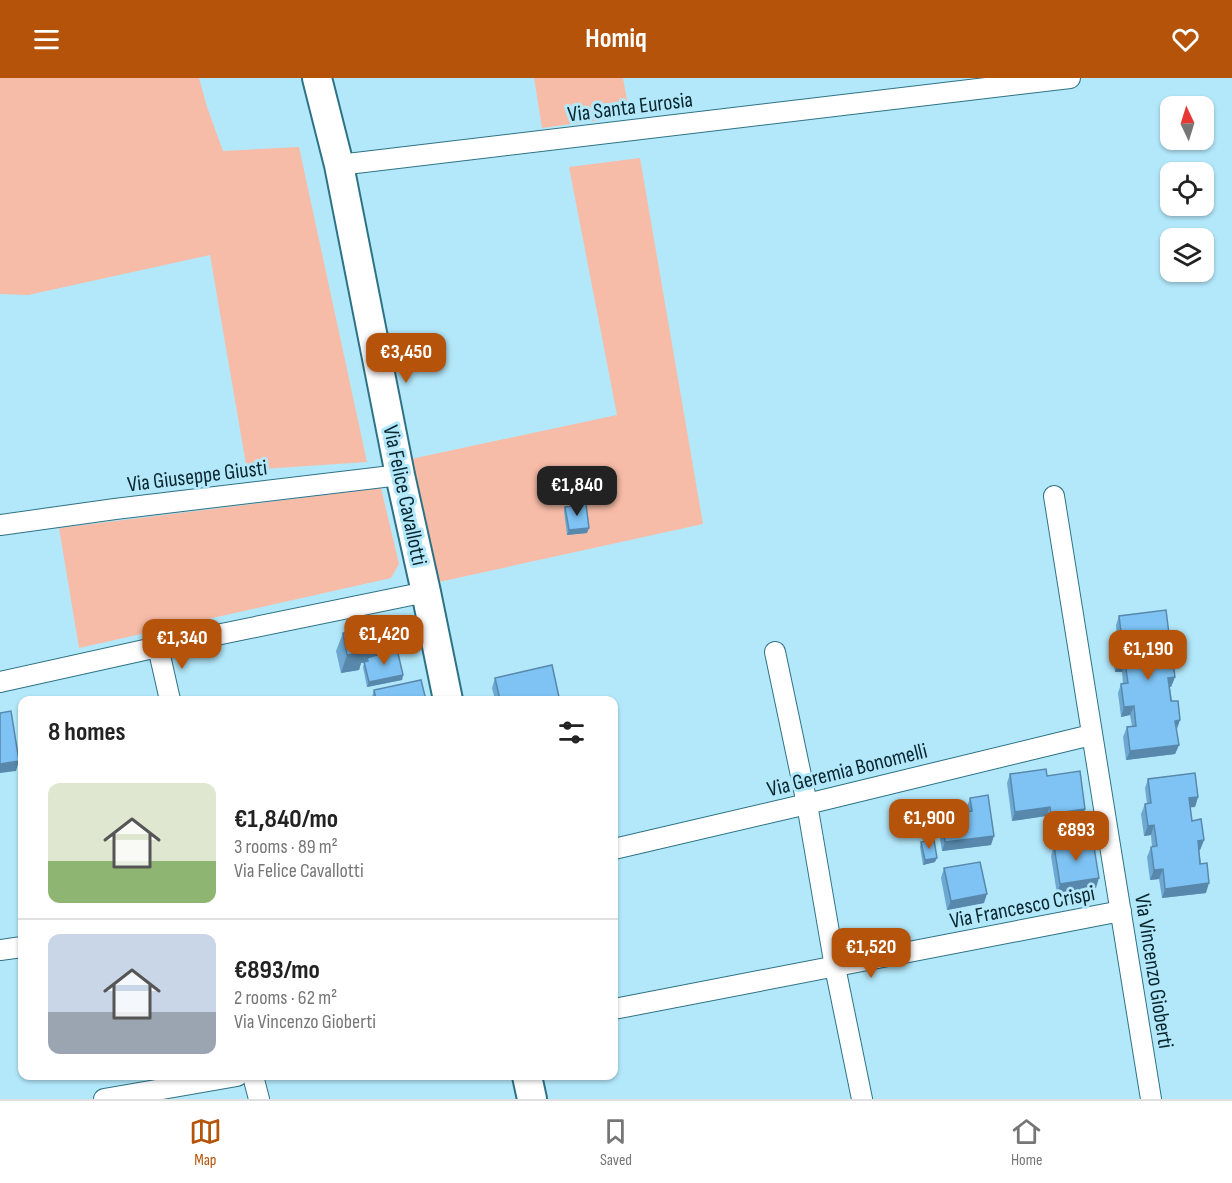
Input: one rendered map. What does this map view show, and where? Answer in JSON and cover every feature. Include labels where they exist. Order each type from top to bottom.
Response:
[{"type":"street","name":"Via Felice Cavallotti","points":[[317,78],[339,165],[400,475],[447,696]]},
{"type":"street","name":"Via Santa Eurosia","points":[[339,165],[1070,78]]},
{"type":"street","name":"Via Giuseppe Giusti","points":[[0,525],[127,507],[400,475]]},
{"type":"street","name":"Via Vincenzo Gioberti","points":[[1054,496],[1151,1099]]},
{"type":"street","points":[[0,682],[426,592]]},
{"type":"street","points":[[158,647],[169,696]]},
{"type":"street","points":[[775,652],[807,804],[862,1099]]},
{"type":"street","name":"Via Geremia Bonomelli","points":[[618,848],[1091,735]]},
{"type":"street","name":"Via Francesco Crispi","points":[[618,1008],[1121,910]]},
{"type":"street","points":[[0,950],[18,947]]},
{"type":"street","points":[[104,1099],[214,1080]]},
{"type":"street","points":[[254,1080],[259,1099]]},
{"type":"street","points":[[528,1080],[532,1099]]},
{"type":"shaded area","points":[[0,78],[199,78],[223,151],[299,147],[367,462],[247,470],[210,255],[28,295],[0,294]]},
{"type":"shaded area","points":[[534,78],[623,78],[630,116],[542,128]]},
{"type":"shaded area","points":[[640,158],[703,524],[439,582],[411,459],[617,415],[569,167]]},
{"type":"shaded area","points":[[381,488],[399,564],[391,578],[79,648],[59,528]]},
{"type":"building","points":[[586,504],[589,528],[569,530],[565,507]]},
{"type":"building","points":[[1166,610],[1169,634],[1160,635],[1163,658],[1172,656],[1175,677],[1168,678],[1171,701],[1178,701],[1180,720],[1175,721],[1179,745],[1130,751],[1127,727],[1136,726],[1134,706],[1124,707],[1121,684],[1128,683],[1125,662],[1118,663],[1116,641],[1122,640],[1119,616]]},
{"type":"building","points":[[398,624],[402,636],[364,647],[365,652],[347,655],[343,633],[360,630],[364,633]]},
{"type":"building","points":[[397,649],[403,675],[369,682],[364,662],[368,661],[367,658]]},
{"type":"building","points":[[552,665],[559,696],[499,696],[495,678]]},
{"type":"building","points":[[421,680],[425,696],[375,696],[374,690]]},
{"type":"building","points":[[11,711],[18,761],[0,764],[0,713]]},
{"type":"building","points":[[1046,769],[1047,776],[1080,771],[1085,809],[1051,814],[1050,807],[1015,812],[1010,774]]},
{"type":"building","points":[[1195,773],[1198,797],[1189,798],[1192,821],[1201,819],[1204,840],[1198,841],[1200,864],[1207,863],[1209,883],[1165,889],[1163,869],[1154,870],[1151,847],[1157,846],[1154,825],[1148,826],[1145,804],[1151,803],[1148,779]]},
{"type":"building","points":[[988,795],[994,836],[945,842],[942,815],[972,811],[970,798]]},
{"type":"building","points":[[934,840],[937,858],[925,860],[921,842]]},
{"type":"building","points":[[1093,841],[1099,878],[1060,884],[1054,846]]},
{"type":"building","points":[[980,862],[987,894],[951,901],[944,868]]}]
